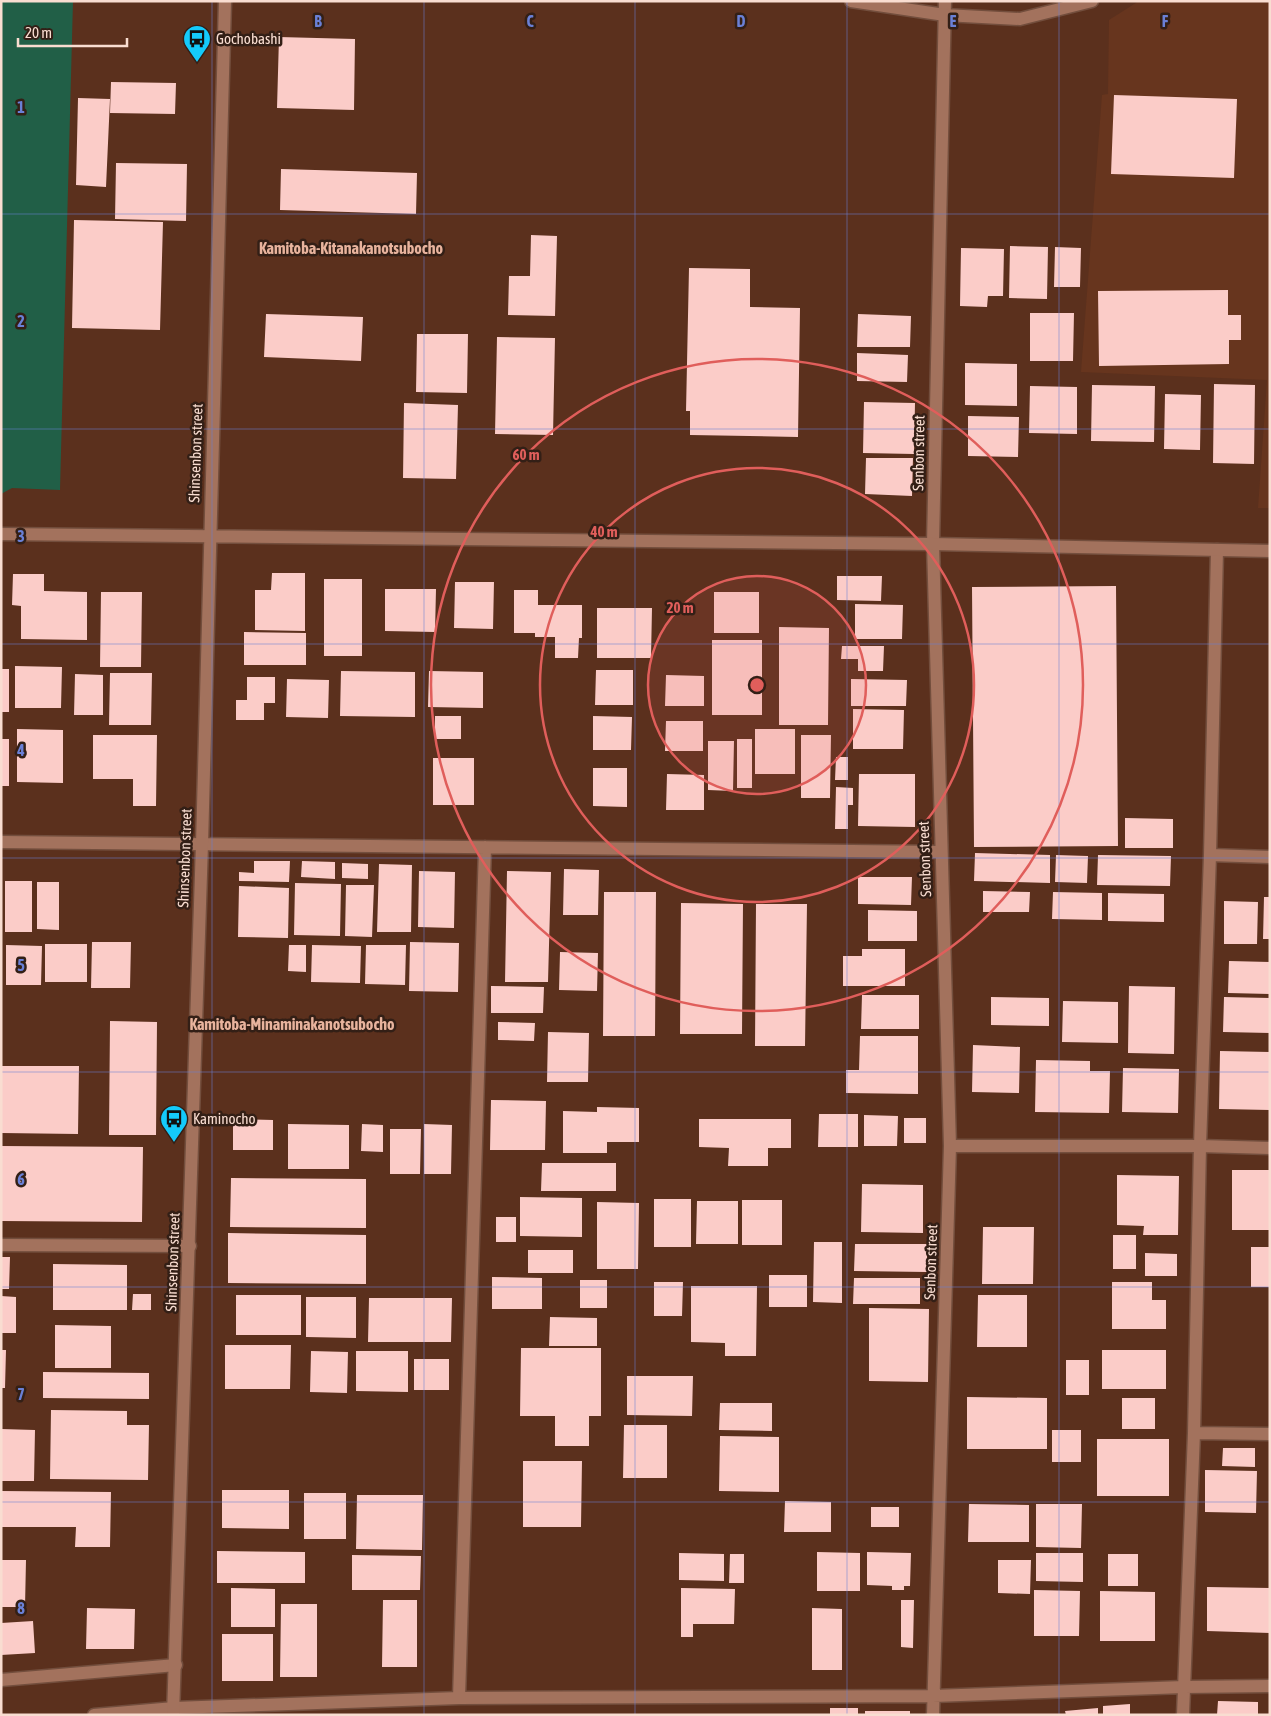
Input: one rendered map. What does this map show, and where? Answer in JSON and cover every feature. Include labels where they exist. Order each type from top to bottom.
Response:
[{"type":"street","name":"Shinsenbon street","points":[[174,1712],[202,844],[225,1]]},
{"type":"street","points":[[851,1],[946,15],[1020,19],[1092,1]]},
{"type":"street","name":"Senbon street","points":[[933,1715],[950,1146],[933,544],[945,1]]},
{"type":"street","points":[[1,534],[933,544],[1270,551]]},
{"type":"street","points":[[1183,1715],[1194,1433],[1217,550]]},
{"type":"street","points":[[1,842],[941,852]]},
{"type":"street","points":[[459,1698],[486,847]]},
{"type":"street","points":[[1210,855],[1270,857]]},
{"type":"street","points":[[950,1146],[1200,1146],[1270,1148]]},
{"type":"street","points":[[1,1245],[190,1246]]},
{"type":"street","points":[[1194,1433],[1270,1434]]},
{"type":"street","points":[[1,1680],[176,1665]]},
{"type":"street","points":[[94,1715],[459,1698],[933,1696],[1184,1687],[1270,1686]]},
{"type":"shaded area","points":[[1139,1],[1270,1],[1270,508],[1258,508],[1267,380],[1081,372],[1102,95],[1108,94],[1109,20]]},
{"type":"green space","points":[[1,1],[73,1],[60,490],[12,488],[1,494]]},
{"type":"building","points":[[279,37],[355,39],[354,110],[277,108]]},
{"type":"building","points":[[111,82],[176,83],[175,114],[110,113]]},
{"type":"building","points":[[1114,95],[1237,99],[1234,178],[1111,174]]},
{"type":"building","points":[[78,98],[110,99],[106,187],[76,185]]},
{"type":"building","points":[[116,163],[187,164],[186,221],[115,219]]},
{"type":"building","points":[[281,169],[417,173],[416,214],[280,210]]},
{"type":"building","points":[[74,220],[163,222],[160,330],[72,328]]},
{"type":"building","points":[[531,235],[557,236],[555,316],[508,315],[509,276],[530,276]]},
{"type":"building","points":[[1010,246],[1048,247],[1047,299],[1009,298]]},
{"type":"building","points":[[1055,247],[1081,248],[1080,287],[1054,287]]},
{"type":"building","points":[[961,248],[1004,249],[1003,296],[988,296],[987,307],[960,306]]},
{"type":"building","points":[[689,268],[750,269],[750,307],[800,308],[798,437],[690,435],[690,411],[686,411]]},
{"type":"building","points":[[1228,290],[1228,315],[1241,315],[1241,340],[1229,340],[1229,364],[1099,366],[1098,291]]},
{"type":"building","points":[[1030,313],[1074,313],[1073,361],[1030,361]]},
{"type":"building","points":[[266,314],[363,317],[361,361],[264,357]]},
{"type":"building","points":[[858,314],[911,316],[910,347],[857,347]]},
{"type":"building","points":[[417,334],[468,334],[467,393],[416,392]]},
{"type":"building","points":[[497,337],[555,338],[553,435],[495,434]]},
{"type":"building","points":[[857,353],[908,355],[907,382],[857,381]]},
{"type":"building","points":[[965,363],[1017,364],[1017,406],[965,405]]},
{"type":"building","points":[[1214,384],[1255,385],[1254,464],[1213,463]]},
{"type":"building","points":[[1092,385],[1155,386],[1154,442],[1091,441]]},
{"type":"building","points":[[1030,386],[1077,387],[1077,434],[1029,433]]},
{"type":"building","points":[[1165,394],[1201,395],[1200,450],[1164,449]]},
{"type":"building","points":[[864,402],[915,403],[914,454],[863,453]]},
{"type":"building","points":[[404,403],[458,405],[456,479],[403,478]]},
{"type":"building","points":[[968,416],[1019,417],[1018,457],[968,456]]},
{"type":"building","points":[[866,458],[913,458],[912,496],[865,494]]},
{"type":"building","points":[[272,573],[305,573],[305,631],[255,630],[255,590],[271,590]]},
{"type":"building","points":[[13,574],[44,574],[44,591],[87,592],[87,640],[21,639],[21,606],[12,605]]},
{"type":"building","points":[[837,576],[882,576],[881,601],[837,600]]},
{"type":"building","points":[[324,579],[362,579],[362,656],[324,656]]},
{"type":"building","points":[[455,582],[494,582],[493,629],[454,628]]},
{"type":"building","points":[[1116,586],[1118,846],[974,847],[972,587]]},
{"type":"building","points":[[385,589],[436,589],[435,632],[385,631]]},
{"type":"building","points":[[514,590],[538,590],[538,605],[582,605],[582,638],[579,638],[578,658],[555,658],[555,637],[535,637],[535,633],[514,633]]},
{"type":"building","points":[[101,592],[142,592],[141,667],[100,667]]},
{"type":"building","points":[[714,592],[759,592],[759,633],[714,633]]},
{"type":"building","points":[[855,604],[903,605],[902,639],[855,639]]},
{"type":"building","points":[[597,608],[652,608],[651,658],[597,658]]},
{"type":"building","points":[[779,627],[829,628],[828,725],[779,725]]},
{"type":"building","points":[[244,632],[306,633],[306,665],[244,665]]},
{"type":"building","points":[[712,640],[762,640],[762,715],[712,715]]},
{"type":"building","points":[[842,646],[884,646],[883,671],[858,671],[858,659],[841,659]]},
{"type":"building","points":[[15,666],[62,667],[61,708],[15,708]]},
{"type":"building","points":[[1,669],[9,669],[9,712],[1,712]]},
{"type":"building","points":[[596,670],[633,670],[633,705],[595,705]]},
{"type":"building","points":[[341,671],[415,672],[415,717],[340,716]]},
{"type":"building","points":[[429,671],[483,672],[483,708],[428,707]]},
{"type":"building","points":[[110,673],[152,673],[151,725],[109,725]]},
{"type":"building","points":[[75,674],[103,675],[103,715],[74,715]]},
{"type":"building","points":[[666,675],[704,676],[704,706],[665,706]]},
{"type":"building","points":[[247,677],[275,677],[275,703],[264,703],[264,720],[236,720],[236,700],[247,700]]},
{"type":"building","points":[[287,679],[329,680],[328,718],[286,717]]},
{"type":"building","points":[[851,679],[907,680],[906,706],[851,706]]},
{"type":"building","points":[[853,709],[904,710],[903,749],[853,749]]},
{"type":"building","points":[[435,716],[461,716],[461,739],[435,739]]},
{"type":"building","points":[[593,716],[632,717],[631,750],[593,750]]},
{"type":"building","points":[[666,721],[703,721],[703,751],[665,751]]},
{"type":"building","points":[[17,729],[63,730],[63,783],[17,782]]},
{"type":"building","points":[[755,729],[795,729],[795,774],[755,774]]},
{"type":"building","points":[[93,735],[157,735],[156,806],[133,806],[133,779],[93,779]]},
{"type":"building","points":[[801,735],[831,735],[830,798],[801,798]]},
{"type":"building","points":[[1,739],[9,739],[9,786],[1,786]]},
{"type":"building","points":[[737,739],[752,739],[752,788],[737,788]]},
{"type":"building","points":[[708,741],[734,741],[733,791],[708,790]]},
{"type":"building","points":[[836,757],[848,757],[848,780],[835,780]]},
{"type":"building","points":[[433,758],[474,758],[474,805],[433,805]]},
{"type":"building","points":[[593,768],[627,768],[627,807],[593,806]]},
{"type":"building","points":[[667,774],[704,775],[704,810],[666,810]]},
{"type":"building","points":[[859,774],[915,774],[915,827],[858,826]]},
{"type":"building","points":[[836,787],[853,788],[853,805],[848,805],[848,829],[835,829]]},
{"type":"building","points":[[1125,818],[1173,819],[1173,848],[1125,848]]},
{"type":"building","points":[[975,853],[1050,855],[1050,883],[974,881]]},
{"type":"building","points":[[1056,855],[1088,856],[1087,883],[1055,882]]},
{"type":"building","points":[[1098,855],[1171,856],[1170,886],[1097,885]]},
{"type":"building","points":[[254,861],[290,861],[289,882],[239,881],[239,872],[254,873]]},
{"type":"building","points":[[302,861],[335,862],[335,879],[301,877]]},
{"type":"building","points":[[342,863],[368,864],[368,879],[342,878]]},
{"type":"building","points":[[379,864],[412,865],[411,932],[377,932]]},
{"type":"building","points":[[564,869],[599,870],[598,915],[563,915]]},
{"type":"building","points":[[419,871],[455,872],[454,928],[418,927]]},
{"type":"building","points":[[507,871],[551,872],[548,982],[505,982]]},
{"type":"building","points":[[858,877],[912,877],[911,905],[858,904]]},
{"type":"building","points":[[5,881],[32,881],[32,932],[5,932]]},
{"type":"building","points":[[37,882],[59,882],[59,930],[37,929]]},
{"type":"building","points":[[295,883],[341,884],[340,936],[294,935]]},
{"type":"building","points":[[346,885],[374,885],[372,937],[345,936]]},
{"type":"building","points":[[239,886],[289,888],[288,938],[238,937]]},
{"type":"building","points":[[983,891],[1030,892],[1029,912],[983,912]]},
{"type":"building","points":[[604,892],[656,892],[655,1036],[603,1036]]},
{"type":"building","points":[[1053,892],[1102,893],[1102,920],[1052,919]]},
{"type":"building","points":[[1108,893],[1164,894],[1164,922],[1108,921]]},
{"type":"building","points":[[1264,897],[1270,897],[1270,939],[1263,939]]},
{"type":"building","points":[[1224,901],[1258,902],[1257,944],[1224,944]]},
{"type":"building","points":[[681,903],[743,904],[742,1034],[680,1034]]},
{"type":"building","points":[[756,904],[807,904],[805,1046],[755,1046]]},
{"type":"building","points":[[868,910],[917,911],[917,941],[868,941]]},
{"type":"building","points":[[92,942],[131,942],[130,988],[91,988]]},
{"type":"building","points":[[410,942],[459,943],[458,992],[409,991]]},
{"type":"building","points":[[45,944],[87,944],[87,982],[45,982]]},
{"type":"building","points":[[6,945],[42,946],[41,985],[6,985]]},
{"type":"building","points":[[289,945],[306,945],[306,972],[288,971]]},
{"type":"building","points":[[312,945],[361,946],[360,983],[311,982]]},
{"type":"building","points":[[366,945],[406,945],[405,985],[365,984]]},
{"type":"building","points":[[862,949],[905,949],[905,986],[843,986],[843,956],[862,956]]},
{"type":"building","points":[[560,952],[598,953],[597,991],[559,990]]},
{"type":"building","points":[[1229,961],[1270,962],[1270,994],[1228,993]]},
{"type":"building","points":[[491,986],[544,987],[543,1013],[491,1013]]},
{"type":"building","points":[[1129,986],[1175,987],[1174,1054],[1128,1053]]},
{"type":"building","points":[[862,995],[919,995],[919,1029],[861,1029]]},
{"type":"building","points":[[991,997],[1049,998],[1049,1026],[991,1025]]},
{"type":"building","points":[[1224,997],[1270,998],[1270,1033],[1223,1032]]},
{"type":"building","points":[[1063,1001],[1118,1002],[1118,1043],[1062,1042]]},
{"type":"building","points":[[110,1021],[157,1022],[156,1135],[109,1135]]},
{"type":"building","points":[[498,1022],[535,1023],[534,1041],[498,1040]]},
{"type":"building","points":[[548,1032],[589,1033],[588,1082],[547,1082]]},
{"type":"building","points":[[860,1036],[918,1036],[918,1094],[846,1093],[846,1070],[859,1070]]},
{"type":"building","points":[[973,1045],[1020,1047],[1019,1093],[972,1092]]},
{"type":"building","points":[[1220,1051],[1270,1052],[1270,1110],[1219,1109]]},
{"type":"building","points":[[1036,1060],[1090,1061],[1090,1071],[1110,1071],[1109,1113],[1035,1112]]},
{"type":"building","points":[[1,1066],[79,1066],[78,1134],[1,1133]]},
{"type":"building","points":[[1123,1068],[1179,1069],[1178,1113],[1122,1112]]},
{"type":"building","points":[[491,1100],[546,1101],[545,1150],[490,1150]]},
{"type":"building","points":[[597,1107],[639,1108],[639,1142],[607,1142],[607,1153],[563,1153],[563,1111],[597,1112]]},
{"type":"building","points":[[819,1114],[858,1114],[858,1147],[818,1147]]},
{"type":"building","points":[[864,1115],[898,1116],[897,1146],[864,1146]]},
{"type":"building","points":[[904,1118],[926,1118],[926,1143],[904,1143]]},
{"type":"building","points":[[233,1119],[273,1120],[273,1150],[233,1150]]},
{"type":"building","points":[[699,1119],[791,1119],[791,1148],[768,1148],[768,1166],[728,1166],[729,1148],[699,1147]]},
{"type":"building","points":[[288,1124],[349,1125],[349,1169],[288,1169]]},
{"type":"building","points":[[362,1124],[383,1125],[383,1152],[361,1151]]},
{"type":"building","points":[[424,1124],[452,1125],[451,1174],[424,1174]]},
{"type":"building","points":[[390,1129],[421,1129],[420,1174],[390,1174]]},
{"type":"building","points":[[1,1146],[143,1147],[142,1222],[1,1221]]},
{"type":"building","points":[[542,1163],[616,1163],[616,1191],[541,1191]]},
{"type":"building","points":[[1232,1170],[1270,1170],[1270,1230],[1232,1230]]},
{"type":"building","points":[[1117,1175],[1179,1176],[1178,1235],[1143,1235],[1144,1226],[1117,1225]]},
{"type":"building","points":[[231,1178],[366,1179],[366,1228],[230,1227]]},
{"type":"building","points":[[862,1184],[923,1185],[923,1233],[861,1232]]},
{"type":"building","points":[[520,1197],[582,1198],[582,1237],[520,1236]]},
{"type":"building","points":[[654,1199],[691,1199],[691,1247],[654,1247]]},
{"type":"building","points":[[742,1200],[782,1200],[782,1245],[742,1245]]},
{"type":"building","points":[[697,1201],[738,1201],[738,1244],[696,1244]]},
{"type":"building","points":[[597,1202],[639,1203],[638,1269],[597,1269]]},
{"type":"building","points":[[496,1217],[516,1217],[516,1242],[496,1242]]},
{"type":"building","points":[[983,1227],[1034,1227],[1033,1284],[982,1284]]},
{"type":"building","points":[[228,1233],[366,1235],[366,1284],[228,1283]]},
{"type":"building","points":[[1113,1235],[1136,1235],[1136,1269],[1113,1269]]},
{"type":"building","points":[[814,1242],[842,1242],[842,1303],[813,1302]]},
{"type":"building","points":[[855,1244],[927,1244],[927,1272],[854,1271]]},
{"type":"building","points":[[1251,1247],[1270,1247],[1270,1287],[1251,1287]]},
{"type":"building","points":[[528,1250],[573,1250],[573,1273],[528,1273]]},
{"type":"building","points":[[1145,1253],[1177,1254],[1177,1276],[1145,1276]]},
{"type":"building","points":[[1,1257],[10,1257],[9,1289],[1,1289]]},
{"type":"building","points":[[53,1264],[127,1265],[127,1310],[53,1310]]},
{"type":"building","points":[[769,1275],[807,1275],[807,1307],[769,1307]]},
{"type":"building","points":[[492,1277],[542,1278],[542,1309],[492,1309]]},
{"type":"building","points":[[854,1278],[920,1278],[920,1304],[853,1304]]},
{"type":"building","points":[[580,1280],[607,1280],[607,1308],[580,1308]]},
{"type":"building","points":[[654,1282],[683,1282],[682,1316],[654,1316]]},
{"type":"building","points":[[1112,1282],[1152,1282],[1152,1300],[1166,1300],[1166,1329],[1112,1329]]},
{"type":"building","points":[[691,1286],[757,1286],[756,1356],[725,1356],[725,1343],[691,1342]]},
{"type":"building","points":[[133,1294],[151,1294],[151,1310],[132,1310]]},
{"type":"building","points":[[236,1295],[301,1295],[301,1335],[236,1335]]},
{"type":"building","points":[[978,1295],[1027,1295],[1027,1347],[977,1347]]},
{"type":"building","points":[[1,1296],[16,1297],[16,1333],[1,1333]]},
{"type":"building","points":[[306,1297],[356,1297],[356,1338],[306,1337]]},
{"type":"building","points":[[369,1298],[452,1298],[451,1342],[368,1342]]},
{"type":"building","points":[[869,1308],[929,1309],[928,1382],[869,1381]]},
{"type":"building","points":[[550,1317],[597,1318],[597,1346],[549,1346]]},
{"type":"building","points":[[55,1325],[111,1326],[111,1368],[55,1368]]},
{"type":"building","points":[[225,1345],[291,1345],[290,1389],[225,1389]]},
{"type":"building","points":[[521,1348],[601,1348],[601,1416],[589,1416],[589,1446],[555,1446],[555,1416],[520,1416]]},
{"type":"building","points":[[1,1350],[6,1350],[5,1388],[1,1388]]},
{"type":"building","points":[[1102,1350],[1166,1350],[1166,1389],[1102,1389]]},
{"type":"building","points":[[311,1351],[348,1352],[347,1393],[310,1392]]},
{"type":"building","points":[[356,1351],[408,1351],[408,1392],[356,1391]]},
{"type":"building","points":[[414,1359],[449,1359],[449,1390],[414,1390]]},
{"type":"building","points":[[1066,1360],[1089,1360],[1089,1395],[1066,1395]]},
{"type":"building","points":[[43,1372],[149,1373],[149,1399],[43,1398]]},
{"type":"building","points":[[627,1376],[693,1376],[692,1416],[627,1415]]},
{"type":"building","points":[[967,1397],[1047,1398],[1047,1449],[967,1449]]},
{"type":"building","points":[[1122,1398],[1155,1398],[1155,1429],[1122,1429]]},
{"type":"building","points":[[720,1403],[772,1403],[772,1431],[719,1430]]},
{"type":"building","points":[[51,1410],[127,1411],[127,1425],[149,1425],[148,1480],[50,1479]]},
{"type":"building","points":[[624,1425],[667,1425],[667,1478],[623,1478]]},
{"type":"building","points":[[1,1429],[35,1430],[34,1481],[1,1481]]},
{"type":"building","points":[[1052,1430],[1081,1430],[1081,1462],[1052,1462]]},
{"type":"building","points":[[720,1436],[779,1437],[779,1492],[719,1491]]},
{"type":"building","points":[[1097,1439],[1169,1439],[1169,1496],[1097,1496]]},
{"type":"building","points":[[1223,1448],[1255,1448],[1255,1467],[1222,1466]]},
{"type":"building","points":[[523,1461],[582,1461],[581,1527],[523,1527]]},
{"type":"building","points":[[1205,1470],[1257,1471],[1256,1513],[1205,1512]]},
{"type":"building","points":[[222,1490],[289,1490],[289,1529],[222,1528]]},
{"type":"building","points":[[1,1491],[111,1492],[110,1547],[75,1547],[76,1527],[1,1527]]},
{"type":"building","points":[[304,1493],[346,1493],[346,1539],[304,1539]]},
{"type":"building","points":[[357,1495],[423,1495],[422,1550],[356,1549]]},
{"type":"building","points":[[785,1501],[831,1502],[831,1532],[784,1532]]},
{"type":"building","points":[[969,1504],[1029,1505],[1029,1542],[968,1542]]},
{"type":"building","points":[[1036,1504],[1082,1504],[1081,1548],[1036,1547]]},
{"type":"building","points":[[871,1507],[899,1507],[899,1527],[871,1527]]},
{"type":"building","points":[[217,1551],[305,1552],[305,1583],[217,1583]]},
{"type":"building","points":[[817,1552],[860,1553],[860,1591],[817,1591]]},
{"type":"building","points":[[867,1552],[911,1553],[910,1586],[904,1586],[904,1590],[892,1590],[892,1586],[867,1585]]},
{"type":"building","points":[[679,1553],[724,1554],[724,1581],[679,1580]]},
{"type":"building","points":[[1036,1553],[1083,1553],[1083,1582],[1036,1581]]},
{"type":"building","points":[[730,1554],[744,1554],[744,1583],[729,1583]]},
{"type":"building","points":[[1108,1554],[1138,1554],[1138,1586],[1108,1586]]},
{"type":"building","points":[[352,1555],[421,1556],[420,1590],[352,1590]]},
{"type":"building","points":[[1,1560],[26,1560],[25,1607],[1,1607]]},
{"type":"building","points":[[998,1560],[1031,1560],[1030,1594],[998,1593]]},
{"type":"building","points":[[1207,1587],[1270,1588],[1270,1633],[1207,1631]]},
{"type":"building","points":[[231,1588],[275,1589],[275,1627],[231,1627]]},
{"type":"building","points":[[681,1588],[735,1589],[734,1624],[693,1624],[693,1637],[681,1637]]},
{"type":"building","points":[[1034,1590],[1080,1591],[1079,1636],[1034,1636]]},
{"type":"building","points":[[1100,1591],[1155,1592],[1155,1641],[1100,1641]]},
{"type":"building","points":[[383,1600],[417,1600],[417,1667],[382,1667]]},
{"type":"building","points":[[901,1600],[914,1600],[913,1648],[901,1647]]},
{"type":"building","points":[[281,1604],[317,1604],[317,1677],[280,1677]]},
{"type":"building","points":[[87,1608],[135,1609],[134,1649],[86,1649]]},
{"type":"building","points":[[812,1608],[842,1609],[842,1670],[812,1670]]},
{"type":"building","points":[[33,1621],[35,1653],[1,1655],[1,1623]]},
{"type":"building","points":[[222,1634],[273,1634],[273,1681],[222,1681]]},
{"type":"building","points":[[1218,1701],[1258,1702],[1258,1715],[1217,1715]]},
{"type":"building","points":[[1130,1704],[1130,1715],[1103,1715],[1103,1706]]},
{"type":"building","points":[[830,1708],[858,1708],[858,1715],[830,1715]]},
{"type":"building","points":[[1098,1708],[1098,1715],[1066,1715],[1065,1711]]},
{"type":"building","points":[[865,1711],[910,1711],[910,1715],[865,1715]]},
{"type":"place","name":"Gochobashi","points":[[197,63]]},
{"type":"place","name":"Kaminocho","points":[[174,1143]]},
{"type":"district","name":"Kamitoba-Kitanakanotsubocho","points":[[351,248]]},
{"type":"district","name":"Kamitoba-Minaminakanotsubocho","points":[[292,1024]]}]
